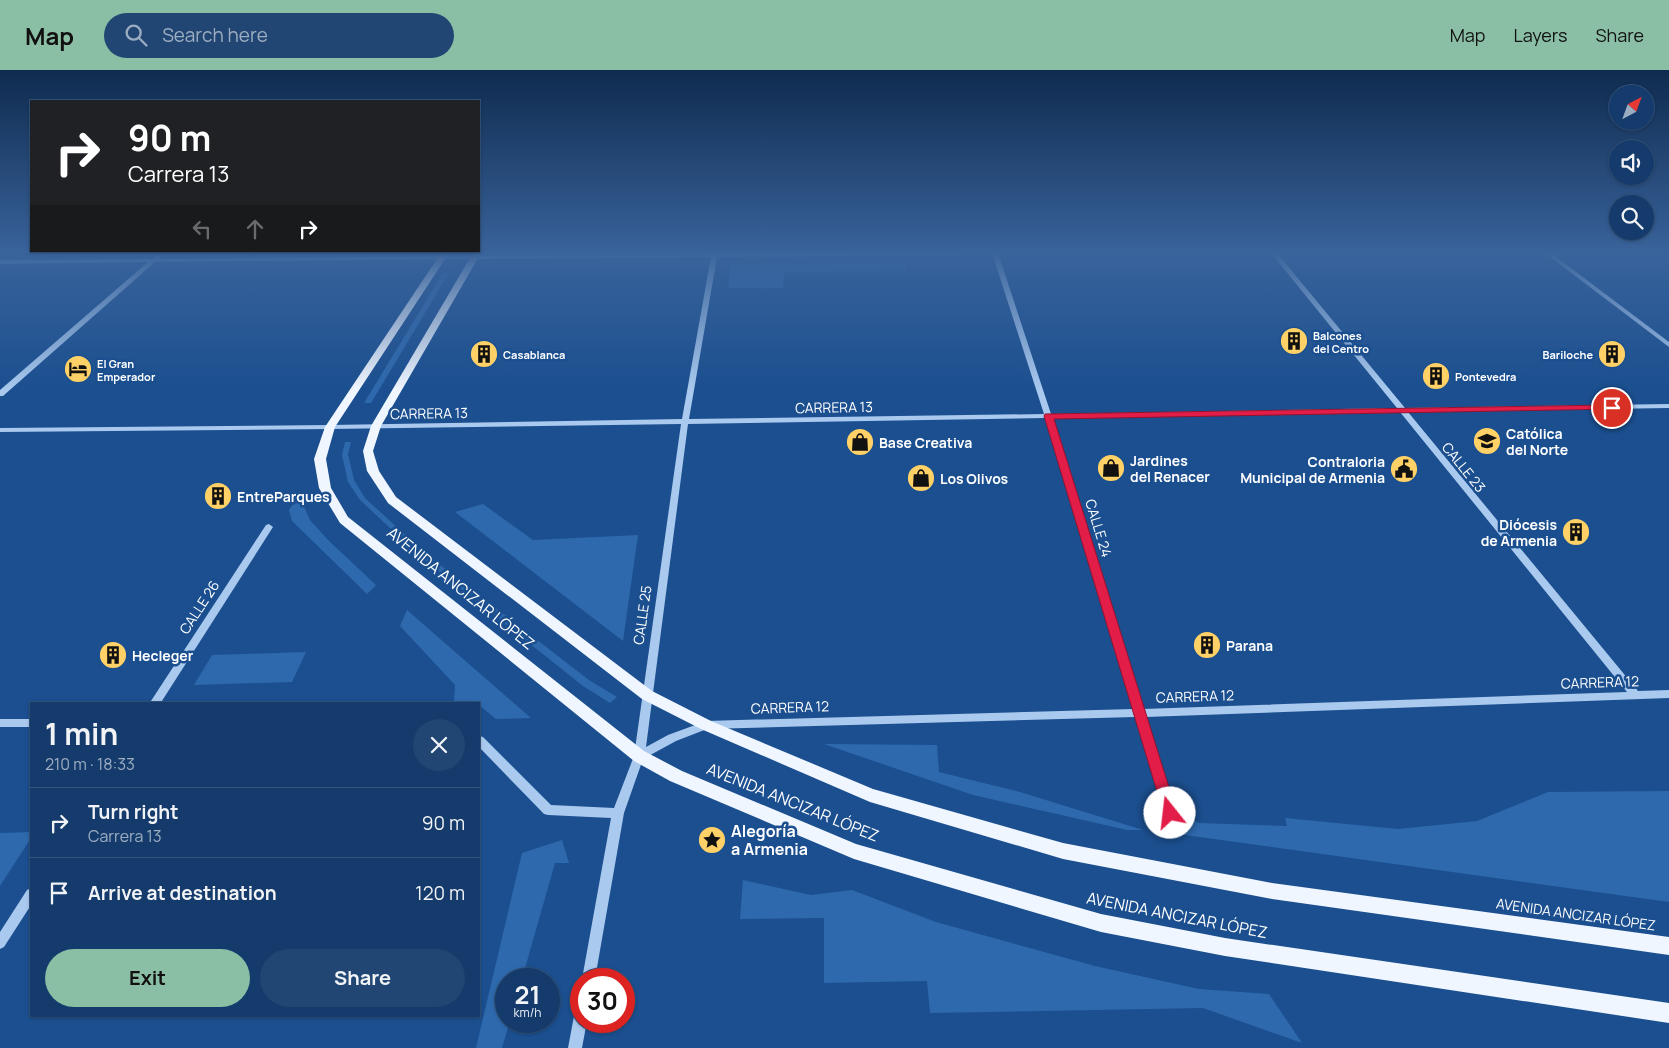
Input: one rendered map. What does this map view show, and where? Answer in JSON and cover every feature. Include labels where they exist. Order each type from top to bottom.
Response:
[{"type":"main road","name":"AVENIDA ANCIZAR LÓPEZ","points":[[415,299],[330,427],[320,459],[325,488],[344,520],[639,756],[676,776],[854,851],[1101,923],[1225,947],[1669,1014]]},
{"type":"main road","name":"AVENIDA ANCIZAR LÓPEZ","points":[[450,299],[376,426],[368,451],[373,471],[392,500],[647,695],[706,725],[870,795],[1063,852],[1272,891],[1669,946]]},
{"type":"street","points":[[0,394],[109,299]]},
{"type":"street","name":"CALLE 25","points":[[590,968],[618,813],[639,756],[685,422],[707,299]]},
{"type":"street","name":"CALLE 24","points":[[1011,299],[1141,713],[1170,813]]},
{"type":"street","name":"CALLE 23","points":[[1311,299],[1636,696]]},
{"type":"street","points":[[1608,299],[1669,345]]},
{"type":"street","name":"CARRERA 13","points":[[0,430],[685,422],[1669,406]]},
{"type":"street","name":"CALLE 26","points":[[155,702],[269,527]]},
{"type":"street","name":"CARRERA 12","points":[[639,756],[672,738],[706,725],[1424,705],[1669,694]]},
{"type":"street","points":[[0,723],[30,723]]},
{"type":"street","points":[[480,741],[548,810],[618,813]]},
{"type":"street","points":[[0,943],[30,896]]},
{"type":"street","points":[[575,1048],[578,1033]]},
{"type":"shaded area","points":[[427,299],[434,299],[371,403],[364,403]]},
{"type":"shaded area","points":[[345,442],[351,442],[348,454],[354,480],[365,498],[426,554],[589,680],[617,697],[610,703],[583,686],[420,556],[360,500],[348,482],[342,455]]},
{"type":"shaded area","points":[[299,495],[310,520],[328,540],[376,585],[367,594],[292,521],[289,510]]},
{"type":"shaded area","points":[[483,504],[533,540],[638,535],[623,641],[455,512]]},
{"type":"shaded area","points":[[407,610],[531,718],[496,719],[480,706],[480,702],[454,701],[455,685],[400,626]]},
{"type":"shaded area","points":[[306,652],[292,682],[194,685],[212,655]]},
{"type":"shaded area","points":[[824,744],[937,745],[939,772],[1020,792],[1143,830],[1127,830],[973,795]]},
{"type":"shaded area","points":[[1669,791],[1669,902],[1163,832],[1159,819],[1187,818],[1199,823],[1287,826],[1285,818],[1398,829],[1477,821],[1548,792]]},
{"type":"shaded area","points":[[30,832],[30,840],[0,886],[0,833]]},
{"type":"shaded area","points":[[562,840],[569,863],[555,863],[525,968],[495,968],[495,1033],[506,1033],[502,1048],[476,1048],[522,853]]},
{"type":"shaded area","points":[[743,880],[811,895],[852,890],[936,922],[1095,966],[1199,989],[1269,994],[1302,1043],[1203,1008],[930,1013],[927,981],[824,983],[824,918],[740,919]]},
{"type":"place","name":"Balcones del Centro","points":[[1294,341]]},
{"type":"place","name":"Casablanca","points":[[484,354]]},
{"type":"place","name":"Bariloche","points":[[1612,354]]},
{"type":"place","name":"El Gran Emperador","points":[[78,369]]},
{"type":"place","name":"Pontevedra","points":[[1436,376]]},
{"type":"place","name":"Católica del Norte","points":[[1487,441]]},
{"type":"place","name":"Base Creativa","points":[[860,442]]},
{"type":"place","name":"Jardines del Renacer","points":[[1111,468]]},
{"type":"place","name":"Contraloria Municipal de Armenia","points":[[1404,469]]},
{"type":"place","name":"Los Olivos","points":[[921,478]]},
{"type":"place","name":"EntreParques","points":[[218,496]]},
{"type":"place","name":"Diócesis de Armenia","points":[[1576,532]]},
{"type":"place","name":"Parana","points":[[1207,645]]},
{"type":"place","name":"Hecleger","points":[[113,655]]},
{"type":"place","name":"Alegoría a Armenia","points":[[712,840]]},
{"type":"route","points":[[1170,813],[1141,713],[1048,416],[1612,408]]}]
